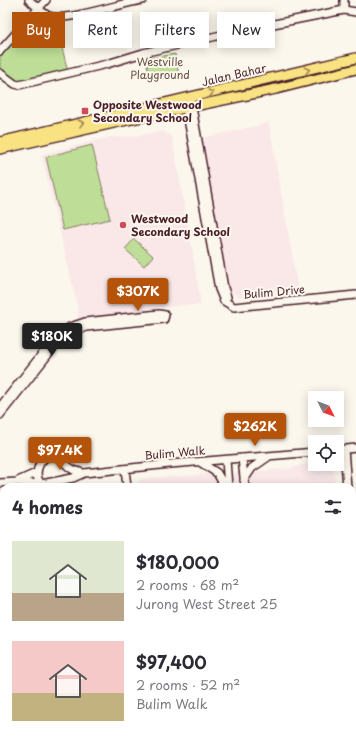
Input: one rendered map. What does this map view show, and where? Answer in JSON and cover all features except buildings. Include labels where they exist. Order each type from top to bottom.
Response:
[{"type":"main road","name":"Jalan Bahar","points":[[0,142],[356,58]]},
{"type":"main road","name":"Jalan Bahar","points":[[0,149],[118,122],[276,89],[356,69]]},
{"type":"main road","points":[[271,79],[268,83],[269,87],[276,89]]},
{"type":"street","points":[[29,0],[47,15],[58,18],[73,16],[139,0]]},
{"type":"street","points":[[0,51],[46,0]]},
{"type":"street","points":[[344,0],[344,10]]},
{"type":"street","points":[[0,73],[15,84],[20,85],[107,64],[143,53],[212,37],[344,10],[356,12]]},
{"type":"street","name":"Bulim Drive","points":[[189,108],[224,288],[228,299],[236,303],[356,292]]},
{"type":"street","name":"Bulim Drive","points":[[189,108],[219,289],[224,301],[234,307],[356,295]]},
{"type":"street","points":[[0,407],[54,339],[70,327],[85,322],[165,315],[164,319],[86,327],[64,336],[0,415]]},
{"type":"street","points":[[344,449],[356,448]]},
{"type":"street","name":"Bulim Walk","points":[[46,483],[73,478],[84,473],[308,453]]},
{"type":"street","points":[[40,483],[37,480],[36,473],[40,463],[48,456],[57,456],[71,469],[84,473]]},
{"type":"street","points":[[244,483],[252,468],[268,456]]},
{"type":"street","points":[[242,458],[244,483]]},
{"type":"street","points":[[226,460],[227,483]]},
{"type":"street","points":[[200,462],[217,473],[224,483]]},
{"type":"street","points":[[125,469],[127,483]]},
{"type":"street","points":[[344,471],[346,483]]},
{"type":"street","name":"Bulim Walk","points":[[17,482],[36,473]]},
{"type":"street","name":"Bulim Walk","points":[[0,483],[29,483]]},
{"type":"shaded area","points":[[269,123],[298,289],[238,297],[228,288],[202,138]]},
{"type":"shaded area","name":"Westwood Secondary School","points":[[163,131],[172,137],[201,305],[184,305],[77,319],[78,309],[42,154],[110,137],[128,137]]},
{"type":"shaded area","points":[[308,464],[308,471],[333,471],[335,483],[138,483],[139,480],[147,478],[286,469]]},
{"type":"green space","points":[[12,37],[12,48],[62,48],[68,72],[20,85],[0,73],[0,51]]},
{"type":"green space","name":"Westville Playground","points":[[175,54],[179,76],[150,81],[146,59]]},
{"type":"green space","points":[[92,145],[110,219],[63,230],[46,157]]},
{"type":"green space","points":[[134,239],[153,256],[144,266],[125,249]]},
{"type":"place","name":"Opposite Westwood Secondary School","points":[[85,111]]},
{"type":"place","name":"Westwood Secondary School","points":[[123,225]]}]
